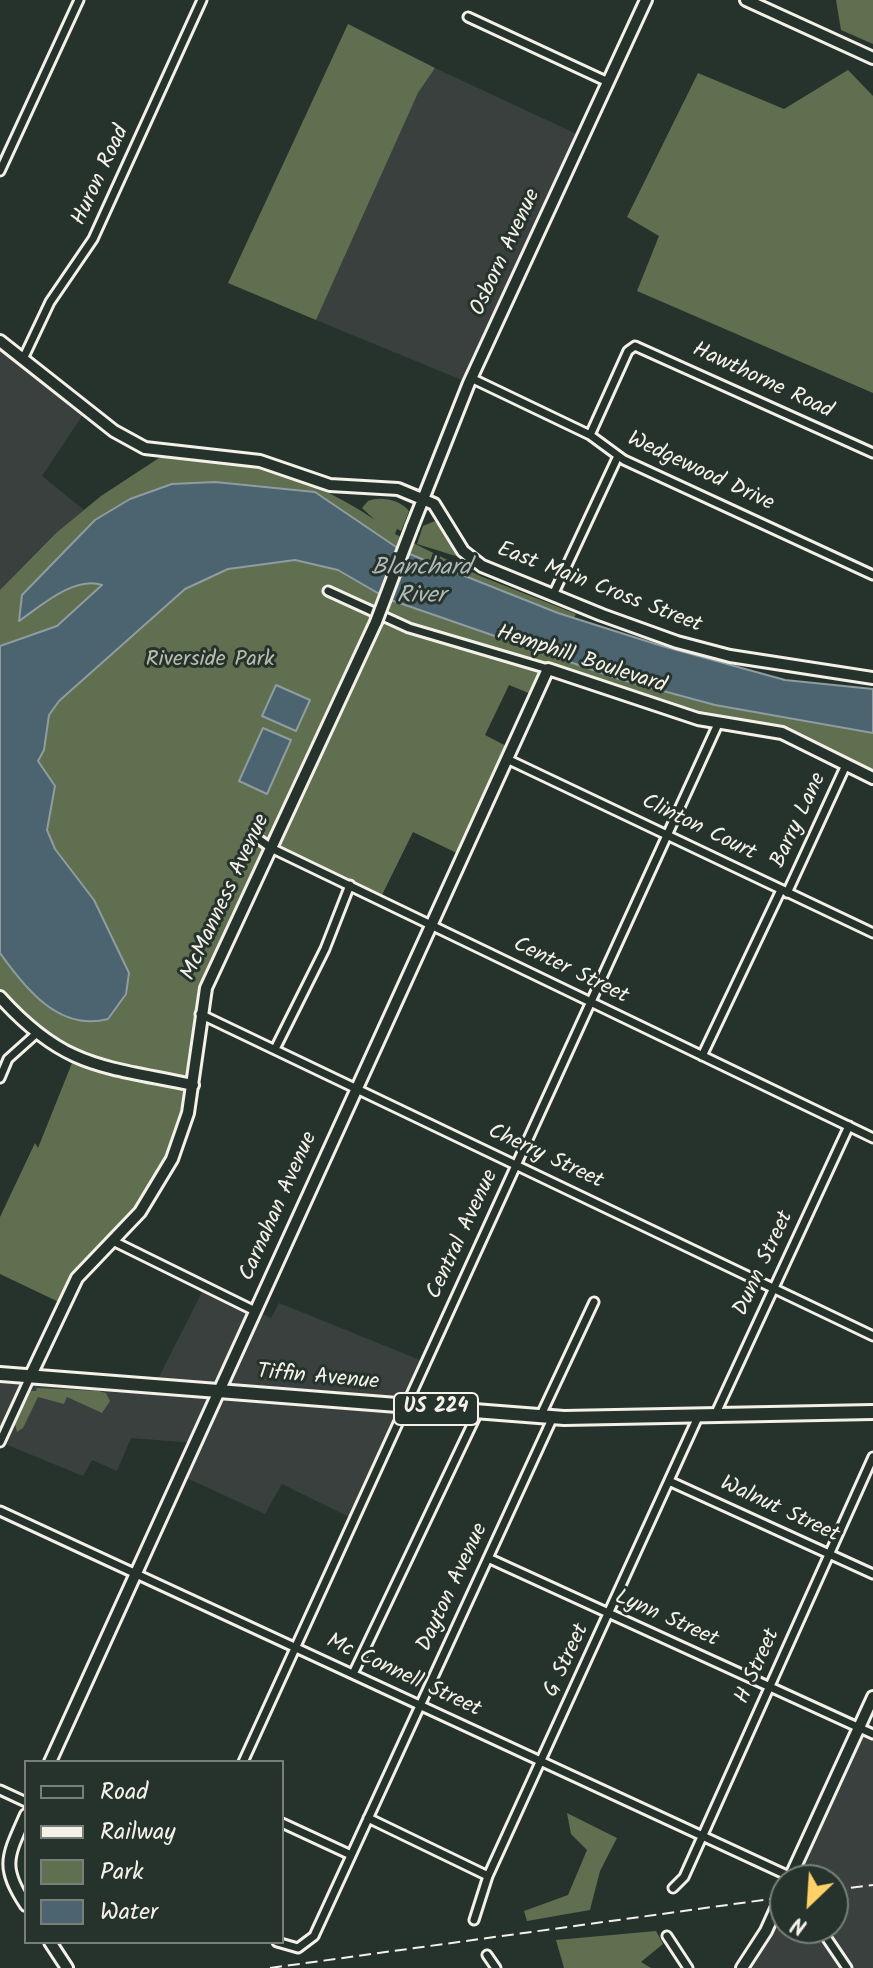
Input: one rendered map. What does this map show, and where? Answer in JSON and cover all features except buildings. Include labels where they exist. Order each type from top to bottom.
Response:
[{"type":"highway","name":"Tiffin Avenue","points":[[0,1374],[546,1417],[715,1417],[873,1412]]},
{"type":"main road","name":"Osborn Avenue","points":[[412,527],[471,378],[646,0]]},
{"type":"main road","points":[[746,0],[873,58]]},
{"type":"main road","name":"East Main Cross Street","points":[[0,341],[114,431],[145,448],[242,457],[301,473],[330,485],[391,487],[438,508],[468,556],[482,566],[553,595],[706,651],[873,678]]},
{"type":"main road","name":"McManness Avenue","points":[[30,1377],[77,1278],[140,1212],[167,1170],[185,1124],[206,988],[376,622],[412,527]]},
{"type":"main road","name":"Hemphill Boulevard","points":[[548,669],[718,724],[782,733],[873,778]]},
{"type":"main road","name":"Carnahan Avenue","points":[[51,1760],[548,669]]},
{"type":"main road","points":[[0,997],[37,1033],[82,1062],[193,1085]]},
{"type":"main road","points":[[796,1864],[873,1697]]},
{"type":"main road","points":[[24,1820],[8,1857],[5,1880],[24,1903]]},
{"type":"main road","points":[[742,1968],[769,1922]]},
{"type":"main road","points":[[51,1944],[67,1968]]},
{"type":"street","points":[[0,171],[79,0]]},
{"type":"street","name":"Huron Road","points":[[23,359],[50,302],[93,239],[202,0]]},
{"type":"street","points":[[468,17],[608,82]]},
{"type":"street","name":"Hawthorne Road","points":[[590,435],[628,351],[635,346],[873,453]]},
{"type":"street","name":"Wedgewood Drive","points":[[471,378],[590,435],[618,456],[873,575]]},
{"type":"street","points":[[553,595],[618,456]]},
{"type":"street","name":"Hemphill Boulevard","points":[[328,591],[409,628],[548,669]]},
{"type":"street","name":"Central Avenue","points":[[244,1760],[718,724]]},
{"type":"street","name":"Clinton Court","points":[[507,759],[873,933]]},
{"type":"street","name":"Barry Lane","points":[[702,1056],[846,765]]},
{"type":"street","name":"Center Street","points":[[253,835],[271,848],[873,1138]]},
{"type":"street","points":[[275,1049],[325,949],[350,885]]},
{"type":"street","name":"Cherry Street","points":[[200,1014],[873,1336]]},
{"type":"street","points":[[0,1064],[37,1033]]},
{"type":"street","points":[[0,1078],[8,1059]]},
{"type":"street","name":"Dunn Street","points":[[715,1417],[849,1126]]},
{"type":"street","points":[[113,1241],[255,1311]]},
{"type":"street","name":"Dayton Avenue","points":[[282,1944],[292,1948],[304,1946],[321,1921],[488,1558],[594,1302]]},
{"type":"street","name":"McManness Avenue","points":[[0,1442],[30,1377]]},
{"type":"street","points":[[353,1674],[478,1412]]},
{"type":"street","name":"G Street","points":[[474,1920],[488,1876],[698,1417]]},
{"type":"street","name":"H Street","points":[[673,1888],[684,1877],[873,1457]]},
{"type":"street","name":"Walnut Street","points":[[669,1481],[873,1574]]},
{"type":"street","name":"Mc Connell Street","points":[[0,1511],[769,1868]]},
{"type":"street","name":"Lynn Street","points":[[488,1558],[873,1734]]},
{"type":"street","points":[[0,1790],[24,1801]]},
{"type":"street","points":[[368,1818],[488,1876]]},
{"type":"street","points":[[284,1824],[351,1855]]},
{"type":"street","points":[[667,1936],[688,1968]]},
{"type":"street","points":[[831,1944],[847,1968]]},
{"type":"street","points":[[487,1955],[496,1968]]},
{"type":"shaded area","points":[[435,68],[583,137],[469,383],[316,320],[418,93]]},
{"type":"shaded area","points":[[0,341],[86,410],[42,476],[84,510],[56,533],[0,590]]},
{"type":"shaded area","points":[[205,1286],[271,1318],[279,1303],[425,1362],[353,1519],[282,1484],[265,1514],[180,1475],[194,1443],[131,1438],[117,1471],[92,1460],[83,1476],[0,1442],[0,1373],[155,1385]]},
{"type":"shaded area","points":[[859,1728],[873,1734],[873,1968],[742,1968],[769,1918],[769,1944],[849,1944],[849,1864],[796,1864]]},
{"type":"green space","points":[[836,0],[873,0],[873,44],[841,30]]},
{"type":"green space","points":[[348,24],[435,68],[418,93],[316,320],[228,283]]},
{"type":"green space","points":[[848,70],[873,96],[873,393],[637,291],[659,236],[627,217],[698,73],[784,109]]},
{"type":"green space","name":"Riverside Park","points":[[159,458],[217,459],[272,471],[325,491],[375,520],[362,508],[368,501],[396,502],[409,511],[401,531],[397,529],[395,534],[480,576],[576,614],[564,637],[873,718],[873,778],[782,733],[719,724],[549,670],[536,696],[509,685],[485,735],[512,749],[461,855],[413,832],[380,899],[272,849],[206,988],[188,1113],[157,1186],[84,1268],[63,1304],[0,1274],[0,1217],[35,1143],[38,1148],[74,1058],[0,997],[0,590],[56,533],[101,496]]},
{"type":"green space","points":[[435,521],[460,554],[459,557],[417,544],[423,526]]},
{"type":"green space","points":[[37,1388],[99,1391],[106,1393],[110,1401],[102,1413],[67,1397],[64,1404],[38,1397],[23,1428],[17,1432],[15,1424],[31,1391]]},
{"type":"green space","points":[[567,1813],[617,1838],[600,1871],[590,1910],[527,1921],[524,1911],[568,1895],[587,1850],[571,1834]]},
{"type":"green space","points":[[656,1931],[663,1944],[641,1962],[651,1968],[564,1968],[556,1940]]},
{"type":"water","name":"Blanchard River","points":[[215,482],[315,492],[402,551],[558,613],[662,646],[785,680],[873,689],[873,733],[715,705],[619,679],[388,599],[338,570],[295,560],[228,569],[185,589],[59,701],[49,715],[44,750],[38,761],[55,786],[47,830],[55,849],[94,900],[129,973],[126,994],[108,1019],[74,1019],[59,1013],[32,993],[0,953],[0,646],[57,626],[102,585],[91,583],[69,588],[19,621],[22,595],[95,520],[130,499],[172,484]]},
{"type":"water","points":[[276,685],[310,700],[296,731],[262,716]]},
{"type":"water","points":[[263,728],[291,740],[267,794],[239,781]]},
{"type":"railway","points":[[849,1888],[873,1885]]},
{"type":"railway","points":[[270,1968],[769,1899]]}]
